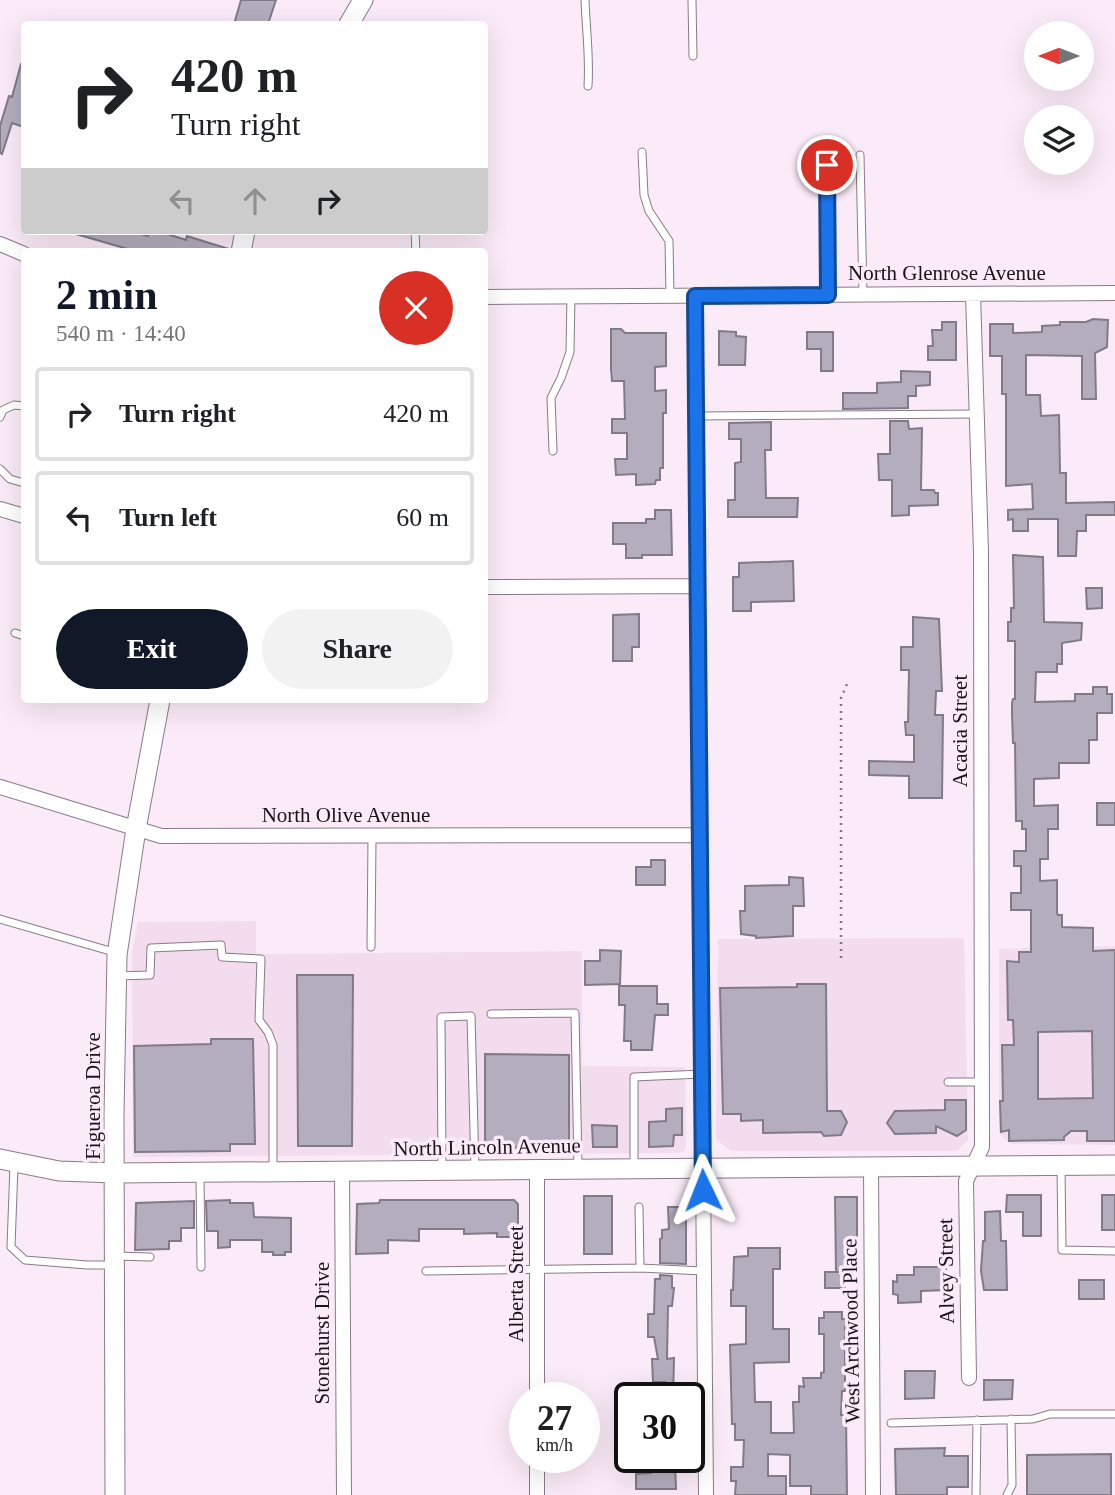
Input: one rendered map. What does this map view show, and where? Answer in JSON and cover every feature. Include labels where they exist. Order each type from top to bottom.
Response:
[{"type":"main road","points":[[351,21],[363,0]]},
{"type":"main road","name":"Figueroa Drive","points":[[115,1495],[117,953],[159,703]]},
{"type":"main road","name":"North Lincoln Avenue","points":[[7,1161],[59,1171],[116,1173],[1115,1165]]},
{"type":"street","points":[[0,244],[21,253]]},
{"type":"street","name":"North Glenrose Avenue","points":[[488,297],[1115,293]]},
{"type":"street","name":"Acacia Street","points":[[973,294],[981,552],[982,1147],[975,1166]]},
{"type":"street","points":[[695,296],[706,1495]]},
{"type":"street","points":[[0,509],[21,515]]},
{"type":"street","points":[[488,587],[697,586]]},
{"type":"street","name":"North Olive Avenue","points":[[0,787],[161,836],[699,835]]},
{"type":"street","name":"Alvey Street","points":[[969,1378],[966,1181],[975,1166]]},
{"type":"street","name":"West Archwood Place","points":[[871,1167],[873,1495]]},
{"type":"street","name":"Alberta Street","points":[[537,1169],[537,1382]]},
{"type":"street","name":"Stonehurst Drive","points":[[342,1171],[344,1495]]},
{"type":"street","points":[[537,1473],[537,1495]]},
{"type":"lane","points":[[585,0],[590,54],[589,86]]},
{"type":"lane","points":[[692,0],[693,55]]},
{"type":"lane","points":[[642,152],[644,195],[649,211],[668,241],[670,296]]},
{"type":"lane","points":[[860,155],[863,295]]},
{"type":"lane","points":[[827,165],[828,295]]},
{"type":"lane","points":[[553,451],[551,398],[570,352],[571,296]]},
{"type":"lane","points":[[0,417],[3,410],[14,405],[21,406]]},
{"type":"lane","points":[[695,416],[977,414]]},
{"type":"lane","points":[[0,469],[10,479],[21,482]]},
{"type":"lane","points":[[15,633],[21,635]]},
{"type":"lane","points":[[371,947],[372,837]]},
{"type":"lane","points":[[0,919],[117,953]]},
{"type":"lane","points":[[116,976],[150,975],[151,948],[221,945],[222,957],[261,959],[259,1020],[273,1045],[273,1172]]},
{"type":"lane","points":[[491,1014],[575,1013],[578,1169]]},
{"type":"lane","points":[[442,1170],[440,1017],[471,1016],[475,1170]]},
{"type":"lane","points":[[634,1168],[634,1077],[702,1074]]},
{"type":"lane","points":[[948,1082],[981,1082]]},
{"type":"lane","points":[[7,1161],[11,1247],[25,1260],[87,1265],[150,1257]]},
{"type":"lane","points":[[1061,1165],[1062,1250],[1115,1251]]},
{"type":"lane","points":[[200,1173],[201,1267]]},
{"type":"lane","points":[[639,1207],[640,1268]]},
{"type":"lane","points":[[426,1271],[640,1268],[704,1271]]},
{"type":"lane","points":[[891,1423],[1033,1419],[1050,1414],[1115,1414]]},
{"type":"lane","points":[[1007,1495],[1012,1485],[1011,1419]]},
{"type":"lane","points":[[976,1495],[977,1420]]},
{"type":"path","points":[[841,958],[841,698],[844,687],[848,684]]},
{"type":"shaded area","points":[[256,921],[256,954],[582,951],[582,1066],[685,1067],[686,1146],[683,1152],[133,1157],[132,952],[138,922]]},
{"type":"shaded area","points":[[964,938],[968,1140],[957,1151],[731,1151],[716,1139],[718,939]]},
{"type":"shaded area","points":[[1115,946],[1115,1145],[1013,1144],[1006,1141],[999,1133],[999,949]]},
{"type":"building","points":[[241,0],[276,0],[269,21],[235,21]]},
{"type":"building","points":[[21,64],[21,126],[12,123],[2,154],[0,126],[9,96],[12,97]]},
{"type":"building","points":[[79,235],[170,235],[186,240],[187,236],[226,248],[124,248]]},
{"type":"building","points":[[1093,319],[1108,320],[1107,347],[1095,353],[1096,399],[1082,399],[1082,356],[1026,355],[1026,395],[1040,395],[1041,416],[1059,415],[1060,473],[1066,473],[1066,503],[1115,502],[1115,515],[1086,515],[1086,531],[1077,531],[1076,556],[1058,556],[1058,519],[1028,519],[1028,531],[1013,531],[1013,519],[1008,520],[1008,510],[1033,509],[1032,484],[1006,486],[1006,394],[1002,394],[1002,356],[990,356],[990,324],[1013,324],[1013,333],[1042,332],[1042,326]]},
{"type":"building","points":[[942,322],[956,322],[956,360],[928,360],[928,346],[933,346],[932,330],[942,330]]},
{"type":"building","points":[[611,329],[621,329],[625,333],[666,333],[666,366],[655,367],[655,391],[666,390],[666,413],[663,413],[663,468],[660,468],[660,480],[656,480],[655,484],[636,485],[636,474],[616,475],[615,459],[627,459],[627,433],[612,433],[612,419],[625,419],[624,381],[612,381]]},
{"type":"building","points":[[719,331],[736,332],[736,336],[746,337],[745,365],[719,365]]},
{"type":"building","points":[[807,332],[833,332],[833,371],[821,371],[821,349],[807,349]]},
{"type":"building","points":[[901,371],[930,372],[930,385],[916,386],[916,396],[908,396],[908,408],[843,409],[843,393],[877,393],[877,383],[901,382]]},
{"type":"building","points":[[890,421],[908,421],[909,429],[922,428],[921,490],[934,490],[938,493],[938,505],[909,506],[909,515],[892,516],[892,480],[879,480],[878,454],[890,454]]},
{"type":"building","points":[[771,422],[771,450],[765,450],[766,498],[798,498],[797,517],[728,517],[728,500],[735,500],[735,463],[741,462],[741,439],[729,439],[729,423]]},
{"type":"building","points":[[655,510],[671,510],[672,555],[626,558],[626,544],[613,544],[613,523],[646,523],[646,519],[655,519]]},
{"type":"building","points":[[1013,555],[1043,557],[1044,622],[1082,623],[1081,640],[1062,643],[1062,664],[1057,664],[1057,672],[1036,672],[1035,702],[1075,701],[1075,694],[1093,694],[1093,687],[1107,687],[1107,694],[1112,694],[1112,713],[1097,713],[1097,740],[1089,740],[1089,763],[1059,763],[1059,778],[1034,779],[1034,806],[1058,805],[1058,829],[1048,829],[1048,859],[1040,859],[1040,881],[1057,880],[1057,913],[1062,915],[1062,927],[1093,928],[1093,951],[1115,950],[1115,1141],[1087,1141],[1087,1131],[1071,1131],[1064,1140],[1009,1141],[1009,1130],[1001,1132],[1002,1045],[1014,1045],[1013,1020],[1008,1020],[1007,961],[1019,962],[1019,952],[1031,952],[1031,910],[1011,910],[1011,893],[1021,893],[1021,866],[1014,866],[1014,851],[1026,851],[1026,829],[1022,829],[1022,821],[1016,821],[1012,714],[1012,703],[1015,699],[1015,641],[1008,641],[1008,622],[1011,622],[1011,608],[1014,608]],"holes":[[[1092,1031],[1093,1098],[1038,1099],[1038,1032]]]},
{"type":"building","points":[[793,561],[794,601],[751,602],[751,611],[733,611],[733,577],[739,577],[739,563]]},
{"type":"building","points":[[1086,588],[1102,588],[1102,608],[1087,609]]},
{"type":"building","points":[[639,614],[639,647],[632,647],[632,661],[613,661],[613,615]]},
{"type":"building","points":[[913,617],[939,619],[942,691],[936,691],[935,715],[943,715],[942,798],[909,798],[909,776],[869,775],[869,761],[914,762],[914,735],[906,735],[905,722],[908,722],[909,670],[901,670],[901,647],[913,647]]},
{"type":"building","points":[[1097,803],[1115,803],[1115,825],[1097,825]]},
{"type":"building","points":[[651,860],[665,860],[665,885],[636,885],[636,867],[651,867]]},
{"type":"building","points":[[789,877],[803,878],[804,906],[793,906],[793,936],[756,938],[741,934],[740,911],[745,911],[745,886],[789,885]]},
{"type":"building","points":[[600,950],[621,951],[620,984],[585,985],[585,961],[600,961]]},
{"type":"building","points":[[297,975],[353,975],[352,1146],[298,1146]]},
{"type":"building","points":[[797,984],[826,984],[827,1111],[841,1111],[847,1122],[841,1135],[824,1136],[821,1132],[763,1133],[763,1120],[741,1121],[741,1114],[723,1114],[720,988],[797,987]]},
{"type":"building","points":[[619,986],[657,986],[657,1004],[668,1004],[668,1015],[655,1015],[652,1050],[631,1050],[631,1041],[624,1041],[625,1005],[619,1005]]},
{"type":"building","points":[[211,1039],[253,1039],[255,1144],[230,1144],[230,1151],[135,1152],[134,1046],[211,1044]]},
{"type":"building","points":[[485,1054],[569,1055],[569,1147],[485,1148]]},
{"type":"building","points":[[945,1100],[966,1100],[966,1130],[957,1136],[936,1126],[936,1133],[895,1134],[887,1123],[895,1111],[945,1110]]},
{"type":"building","points":[[682,1108],[682,1135],[674,1135],[673,1146],[649,1147],[649,1122],[666,1121],[666,1109]]},
{"type":"building","points":[[592,1125],[617,1126],[617,1147],[593,1147]]},
{"type":"building","points":[[1007,1195],[1041,1195],[1041,1236],[1023,1236],[1023,1212],[1006,1212]]},
{"type":"building","points":[[1102,1195],[1115,1195],[1115,1230],[1102,1230]]},
{"type":"building","points":[[584,1196],[612,1196],[612,1254],[584,1254]]},
{"type":"building","points":[[835,1197],[857,1197],[857,1272],[836,1272]]},
{"type":"building","points":[[230,1200],[230,1203],[253,1203],[254,1217],[291,1218],[291,1252],[273,1255],[273,1252],[262,1252],[262,1240],[230,1240],[230,1247],[218,1248],[218,1231],[207,1231],[206,1201]]},
{"type":"building","points":[[380,1200],[514,1200],[518,1204],[518,1232],[512,1232],[512,1237],[497,1237],[497,1233],[464,1234],[464,1229],[419,1229],[419,1241],[388,1240],[388,1253],[356,1254],[357,1204],[379,1203]]},
{"type":"building","points":[[194,1201],[194,1228],[181,1228],[181,1241],[169,1241],[169,1249],[135,1250],[136,1203]]},
{"type":"building","points":[[668,1207],[686,1207],[686,1264],[660,1263],[662,1230],[669,1229]]},
{"type":"building","points":[[1000,1211],[1001,1241],[1006,1241],[1007,1290],[984,1290],[981,1271],[985,1212]]},
{"type":"building","points":[[748,1248],[780,1248],[780,1269],[773,1269],[773,1329],[789,1329],[789,1362],[754,1363],[755,1402],[771,1402],[771,1433],[794,1433],[793,1402],[799,1402],[799,1386],[804,1387],[803,1378],[821,1378],[821,1373],[824,1372],[824,1334],[819,1334],[819,1318],[824,1318],[824,1312],[842,1312],[842,1319],[845,1319],[845,1391],[842,1391],[841,1415],[846,1415],[847,1495],[811,1495],[811,1486],[790,1486],[790,1455],[768,1454],[768,1476],[786,1476],[786,1495],[735,1495],[736,1481],[731,1481],[731,1467],[743,1467],[744,1440],[735,1440],[735,1424],[732,1424],[730,1345],[746,1344],[746,1306],[731,1306],[731,1290],[734,1257],[748,1256]]},
{"type":"building","points":[[914,1267],[946,1267],[947,1290],[921,1291],[921,1302],[898,1303],[898,1295],[893,1294],[893,1281],[897,1282],[897,1275],[914,1275]]},
{"type":"building","points":[[825,1272],[845,1272],[845,1288],[825,1288]]},
{"type":"building","points":[[660,1275],[672,1276],[674,1288],[672,1306],[668,1306],[667,1359],[674,1358],[673,1382],[653,1382],[652,1359],[658,1359],[654,1337],[648,1337],[648,1314],[654,1314],[655,1279],[660,1279]]},
{"type":"building","points":[[1079,1280],[1104,1280],[1104,1299],[1079,1299]]},
{"type":"building","points":[[905,1371],[935,1371],[934,1398],[905,1399]]},
{"type":"building","points":[[984,1380],[1013,1380],[1012,1399],[984,1400]]},
{"type":"building","points":[[945,1448],[944,1456],[968,1456],[968,1487],[947,1487],[947,1495],[896,1495],[895,1449]]},
{"type":"building","points":[[1111,1454],[1111,1495],[1027,1495],[1027,1455]]},
{"type":"building","points":[[675,1473],[676,1489],[636,1489],[636,1474]]},
{"type":"route","points":[[703,1190],[695,296],[828,295],[827,165]]}]
